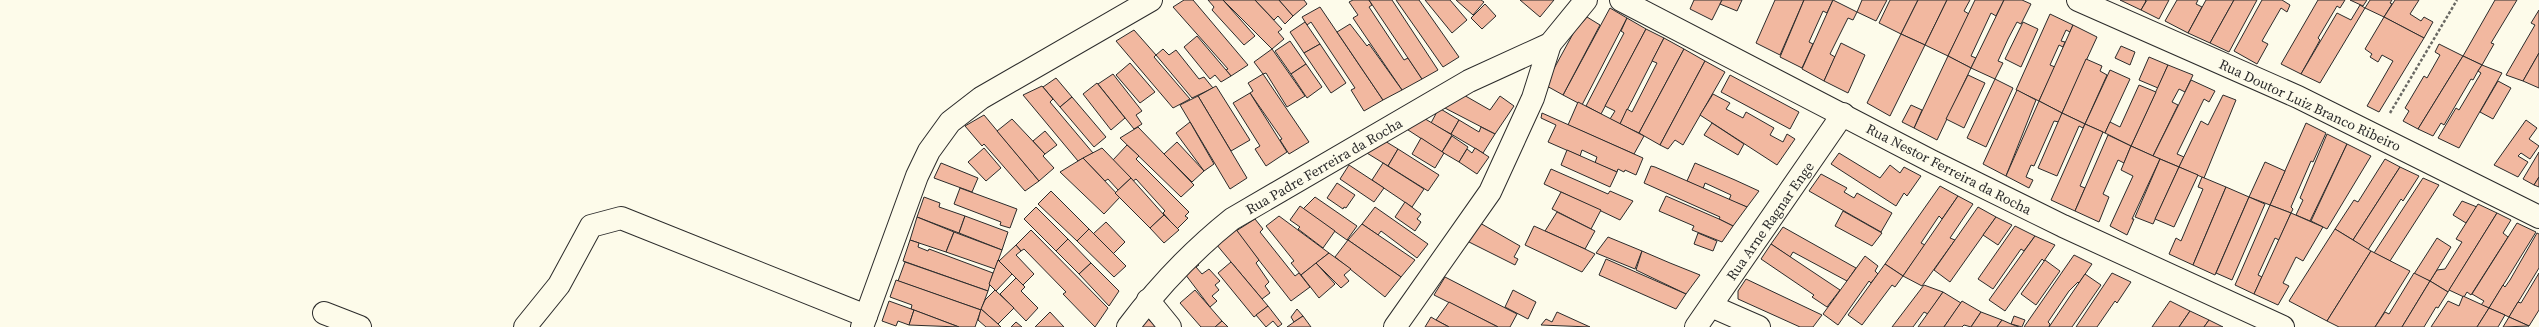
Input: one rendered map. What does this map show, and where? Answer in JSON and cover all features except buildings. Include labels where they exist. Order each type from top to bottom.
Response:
[{"type":"street","points":[[526,327],[559,285],[591,226],[621,218],[864,321],[917,176],[930,151],[950,122],[981,98],[1151,0]]},
{"type":"street","name":"Rua Padre Ferreira da Rocha","points":[[1395,327],[1490,192],[1533,98],[1550,44],[1586,0]]},
{"type":"street","name":"Rua Nestor Ferreira da Rocha","points":[[1621,0],[1931,161],[2064,226],[2283,327]]},
{"type":"street","name":"Rua Doutor Luiz Branco Ribeiro","points":[[2078,0],[2298,97],[2539,218]]},
{"type":"street","name":"Rua Padre Ferreira da Rocha","points":[[1128,327],[1148,300],[1202,243],[1232,220],[1469,81],[1550,44]]},
{"type":"street","name":"Rua Arne Ragnar Enge","points":[[1696,327],[1843,114]]},
{"type":"street","points":[[1148,300],[1170,327]]},
{"type":"street","points":[[1711,306],[1759,327]]},
{"type":"street","points":[[324,312],[360,327]]},
{"type":"path","points":[[2377,136],[2457,0]]}]
